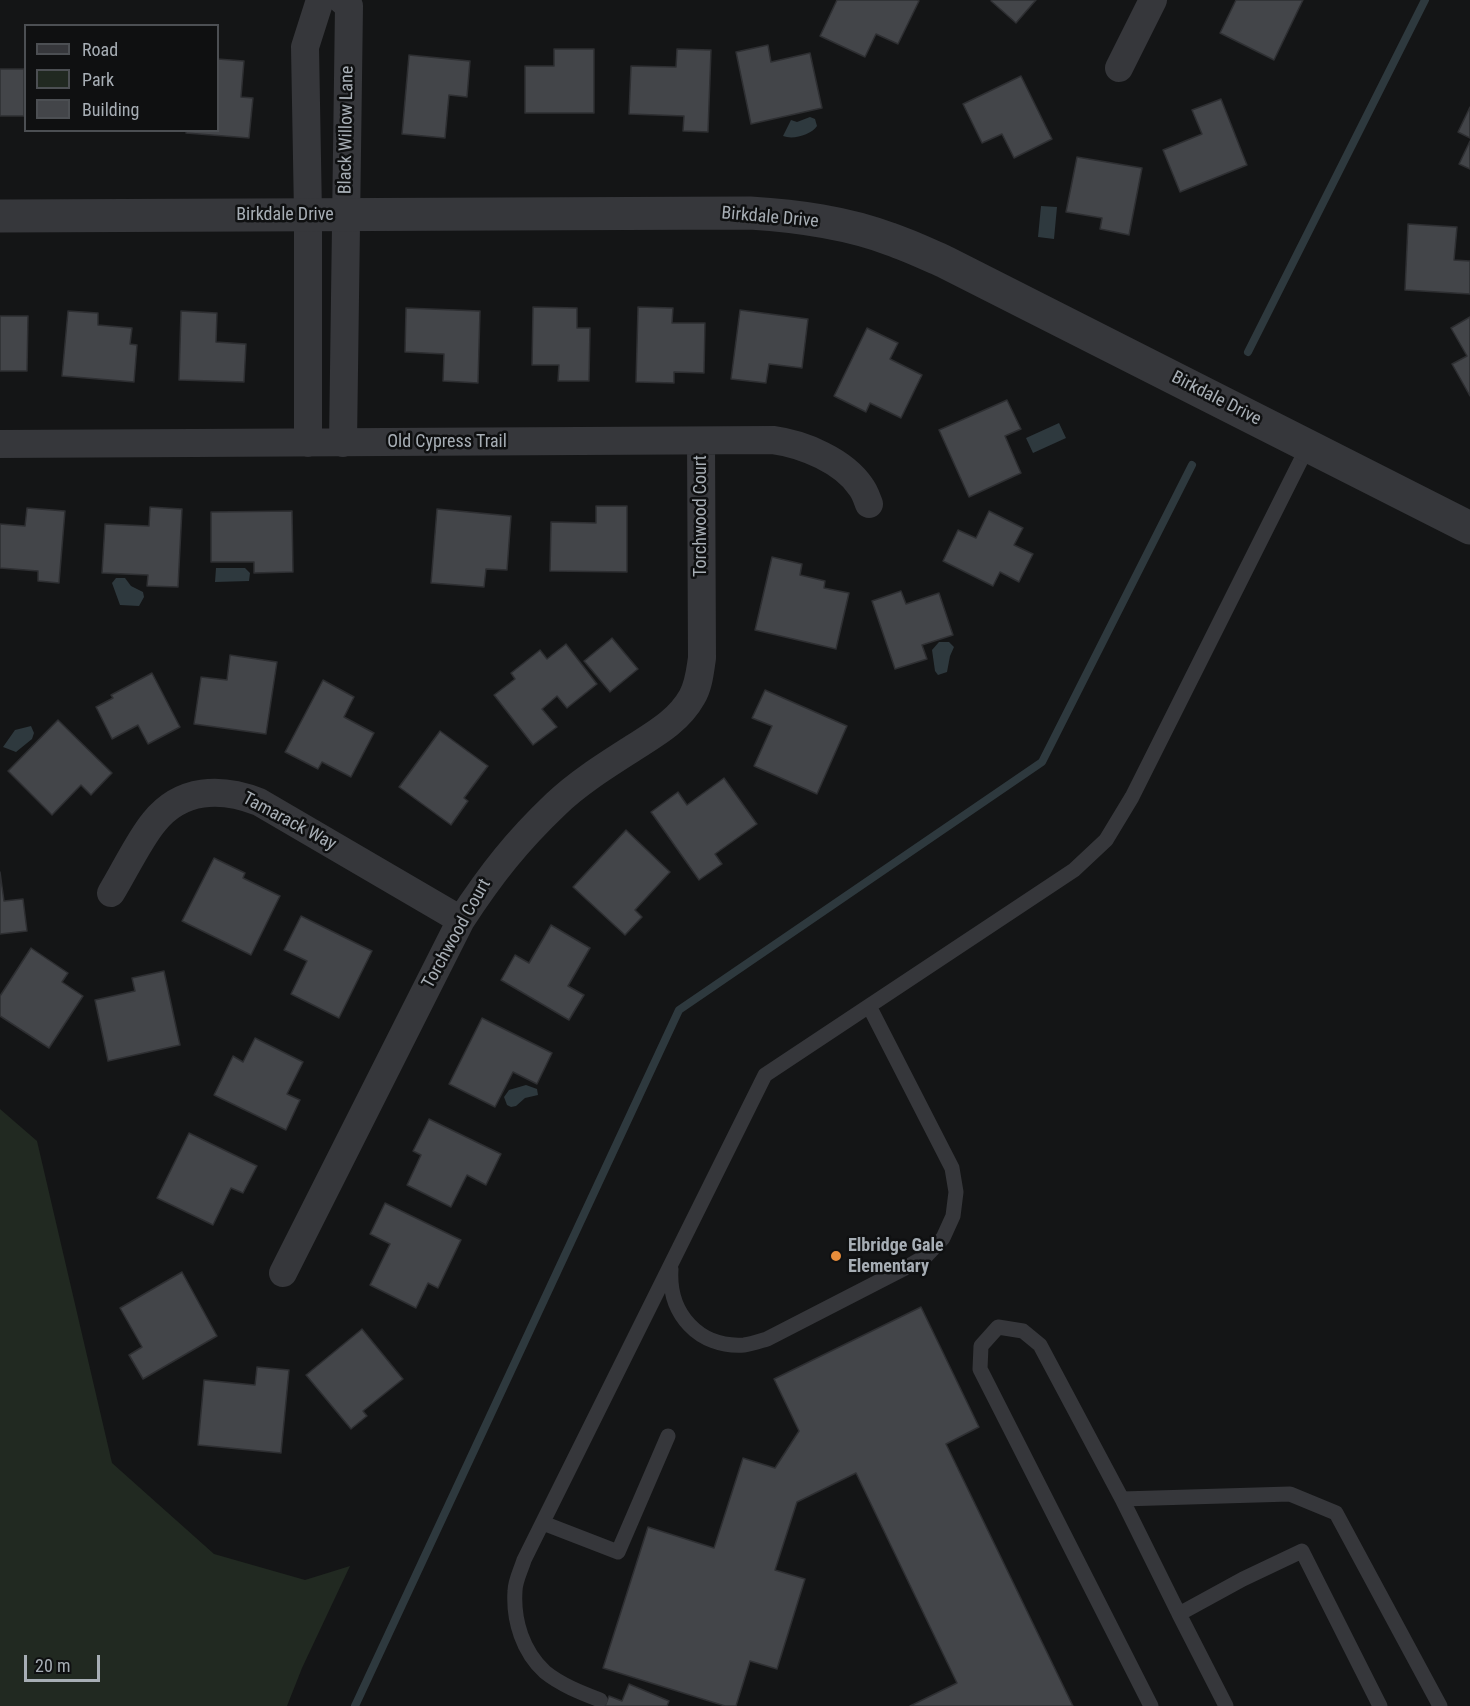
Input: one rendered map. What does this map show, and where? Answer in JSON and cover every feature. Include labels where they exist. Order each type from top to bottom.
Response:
[{"type":"street","points":[[308,443],[305,47],[320,0]]},
{"type":"street","name":"Black Willow Lane","points":[[342,0],[349,6],[343,443]]},
{"type":"street","points":[[1119,68],[1153,0]]},
{"type":"street","name":"Birkdale Drive","points":[[0,216],[750,213],[790,216],[850,227],[889,238],[945,262],[1470,528]]},
{"type":"street","name":"Old Cypress Trail","points":[[0,444],[773,440],[801,446],[828,459],[861,486],[869,504]]},
{"type":"street","name":"Torchwood Court","points":[[284,1274],[461,920],[492,874],[517,843],[558,802],[606,766],[668,725],[682,712],[693,696],[700,678],[702,658],[701,441]]},
{"type":"street","name":"Tamarack Way","points":[[111,893],[153,822],[167,809],[184,799],[202,793],[222,792],[241,795],[258,802],[461,920]]},
{"type":"lane","points":[[600,1700],[571,1688],[545,1672],[526,1648],[515,1620],[515,1589],[524,1560],[765,1075],[1074,870],[1106,840],[1132,797],[1308,446]]},
{"type":"lane","points":[[672,1263],[670,1285],[676,1306],[688,1324],[704,1337],[724,1345],[746,1345],[767,1339],[905,1268],[927,1256],[943,1238],[953,1216],[956,1192],[952,1168],[869,1006]]},
{"type":"lane","points":[[1151,1706],[980,1369],[981,1346],[998,1327],[1023,1332],[1040,1345],[1122,1498],[1226,1706]]},
{"type":"lane","points":[[543,1523],[618,1552],[668,1436]]},
{"type":"lane","points":[[1122,1498],[1290,1494],[1336,1513],[1440,1706]]},
{"type":"lane","points":[[1179,1614],[1243,1579],[1302,1551],[1380,1706]]},
{"type":"green space","points":[[0,1109],[37,1141],[112,1463],[214,1554],[305,1580],[350,1566],[302,1668],[287,1706],[0,1706]]},
{"type":"shaded area","points":[[810,117],[815,119],[817,126],[811,132],[797,137],[783,136],[791,120],[797,122]]},
{"type":"shaded area","points":[[1041,206],[1057,207],[1054,239],[1038,237]]},
{"type":"shaded area","points":[[1059,423],[1066,438],[1033,453],[1026,438]]},
{"type":"shaded area","points":[[216,568],[245,568],[250,573],[249,581],[215,582]]},
{"type":"shaded area","points":[[116,578],[125,578],[131,586],[143,592],[144,597],[139,606],[120,605],[112,583]]},
{"type":"shaded area","points":[[939,642],[949,642],[954,647],[947,672],[938,675],[935,671],[932,650]]},
{"type":"shaded area","points":[[31,726],[34,733],[32,739],[16,752],[3,747],[15,730]]},
{"type":"shaded area","points":[[526,1085],[537,1089],[538,1095],[525,1098],[516,1106],[507,1105],[504,1097],[509,1090]]},
{"type":"building","points":[[837,0],[919,1],[898,44],[876,34],[865,57],[820,36]]},
{"type":"building","points":[[992,0],[1036,0],[1016,23]]},
{"type":"building","points":[[1236,0],[1303,0],[1274,60],[1220,33]]},
{"type":"building","points":[[768,45],[771,62],[810,53],[822,108],[751,124],[736,52]]},
{"type":"building","points":[[554,49],[594,49],[594,113],[525,113],[525,66],[554,66]]},
{"type":"building","points":[[677,49],[711,50],[708,132],[683,131],[684,116],[629,114],[631,66],[676,67]]},
{"type":"building","points":[[409,55],[470,61],[467,97],[449,95],[445,138],[402,134]]},
{"type":"building","points":[[219,59],[244,61],[241,97],[253,98],[249,138],[186,133],[219,132]]},
{"type":"building","points":[[0,69],[24,69],[24,116],[0,116]]},
{"type":"building","points":[[1021,76],[1052,139],[1014,158],[1002,134],[982,143],[963,104]]},
{"type":"building","points":[[1221,99],[1247,165],[1180,192],[1163,150],[1202,134],[1192,110]]},
{"type":"building","points":[[1470,107],[1470,138],[1458,132]]},
{"type":"building","points":[[1470,141],[1470,169],[1459,164]]},
{"type":"building","points":[[1077,157],[1142,168],[1129,235],[1100,229],[1102,218],[1066,212]]},
{"type":"building","points":[[1408,224],[1457,227],[1454,260],[1470,261],[1470,294],[1405,290]]},
{"type":"building","points":[[533,307],[577,308],[577,328],[590,328],[589,381],[558,381],[559,365],[532,365]]},
{"type":"building","points":[[638,307],[673,308],[672,323],[705,323],[704,373],[674,372],[674,383],[636,382]]},
{"type":"building","points":[[406,308],[480,311],[478,383],[443,381],[444,354],[405,352]]},
{"type":"building","points":[[740,310],[808,319],[802,368],[769,364],[766,383],[731,379]]},
{"type":"building","points":[[68,311],[98,313],[98,325],[132,328],[130,344],[137,345],[134,382],[62,376]]},
{"type":"building","points":[[181,311],[217,313],[216,342],[246,344],[244,382],[179,380]]},
{"type":"building","points":[[0,316],[28,316],[27,371],[0,371]]},
{"type":"building","points":[[1470,317],[1470,396],[1452,364],[1467,356],[1451,328]]},
{"type":"building","points":[[867,328],[898,343],[890,359],[922,375],[901,418],[870,403],[866,412],[834,396]]},
{"type":"building","points":[[1007,400],[1021,429],[1005,436],[1021,473],[969,497],[939,430]]},
{"type":"building","points":[[596,506],[627,506],[627,572],[550,571],[551,522],[596,523]]},
{"type":"building","points":[[150,507],[182,509],[178,587],[147,586],[148,575],[102,573],[105,524],[149,526]]},
{"type":"building","points":[[27,508],[65,511],[59,583],[38,581],[38,571],[0,568],[0,524],[25,526]]},
{"type":"building","points":[[437,509],[511,516],[507,570],[486,569],[484,587],[431,583]]},
{"type":"building","points":[[292,511],[293,572],[254,573],[254,562],[211,562],[211,512]]},
{"type":"building","points":[[989,511],[1023,528],[1014,545],[1033,554],[1019,582],[1000,572],[993,586],[943,561],[958,530],[976,538]]},
{"type":"building","points":[[772,557],[802,564],[800,575],[825,581],[824,588],[849,593],[836,649],[755,630]]},
{"type":"building","points":[[901,591],[906,604],[939,593],[953,635],[922,645],[927,659],[895,669],[872,601]]},
{"type":"building","points":[[612,638],[638,669],[610,692],[584,661]]},
{"type":"building","points":[[566,644],[597,684],[567,708],[557,696],[542,709],[557,727],[533,745],[494,695],[515,679],[511,673],[540,650],[547,659]]},
{"type":"building","points":[[230,655],[277,662],[266,734],[194,724],[201,677],[227,680]]},
{"type":"building","points":[[152,673],[180,727],[148,744],[138,725],[112,739],[96,707],[113,698],[111,695]]},
{"type":"building","points":[[323,680],[354,697],[344,717],[374,733],[351,777],[322,762],[318,769],[285,752]]},
{"type":"building","points":[[765,690],[847,726],[817,794],[754,766],[772,726],[752,718]]},
{"type":"building","points":[[58,720],[112,773],[91,795],[81,785],[52,815],[8,771]]},
{"type":"building","points":[[440,731],[488,766],[464,798],[468,801],[451,825],[399,787]]},
{"type":"building","points":[[724,778],[757,824],[715,854],[722,864],[699,880],[651,812],[678,792],[687,805]]},
{"type":"building","points":[[626,830],[670,872],[635,910],[642,917],[625,935],[573,887]]},
{"type":"building","points":[[214,858],[245,873],[243,878],[280,896],[251,955],[182,921]]},
{"type":"building","points":[[0,872],[4,901],[23,899],[27,931],[0,934]]},
{"type":"building","points":[[301,916],[372,951],[339,1018],[291,994],[307,961],[284,950]]},
{"type":"building","points":[[551,925],[590,948],[568,986],[584,995],[569,1020],[501,980],[515,955],[529,963]]},
{"type":"building","points":[[31,948],[68,973],[62,982],[83,996],[49,1048],[0,1016],[0,996]]},
{"type":"building","points":[[164,971],[180,1045],[108,1061],[95,1000],[135,991],[132,978]]},
{"type":"building","points":[[482,1018],[552,1053],[537,1084],[513,1072],[495,1107],[449,1084]]},
{"type":"building","points":[[255,1038],[303,1062],[287,1094],[300,1100],[286,1130],[214,1095],[233,1056],[243,1062]]},
{"type":"building","points":[[429,1119],[501,1154],[486,1185],[467,1175],[451,1207],[407,1185],[421,1155],[413,1151]]},
{"type":"building","points":[[189,1133],[257,1166],[243,1193],[231,1188],[213,1225],[157,1198]]},
{"type":"building","points":[[385,1203],[461,1240],[438,1288],[428,1283],[416,1308],[370,1285],[390,1244],[370,1234]]},
{"type":"building","points":[[182,1272],[217,1336],[143,1379],[129,1355],[142,1347],[120,1308]]},
{"type":"building","points":[[921,1307],[979,1427],[946,1444],[1073,1706],[910,1706],[957,1683],[856,1473],[797,1502],[775,1570],[805,1579],[777,1669],[750,1661],[736,1706],[725,1706],[603,1668],[648,1527],[714,1548],[743,1458],[775,1468],[799,1431],[774,1379]]},
{"type":"building","points":[[362,1329],[403,1379],[363,1411],[367,1416],[351,1429],[306,1375]]},
{"type":"building","points":[[257,1367],[289,1370],[281,1453],[198,1445],[204,1380],[255,1385]]},
{"type":"building","points":[[629,1684],[669,1701],[667,1706],[605,1706],[609,1696],[622,1701]]},
{"type":"waterway","points":[[1248,352],[1425,0]]},
{"type":"waterway","points":[[355,1706],[679,1010],[1042,762],[1192,465]]},
{"type":"place","name":"Elbridge Gale Elementary","points":[[836,1256]]}]
